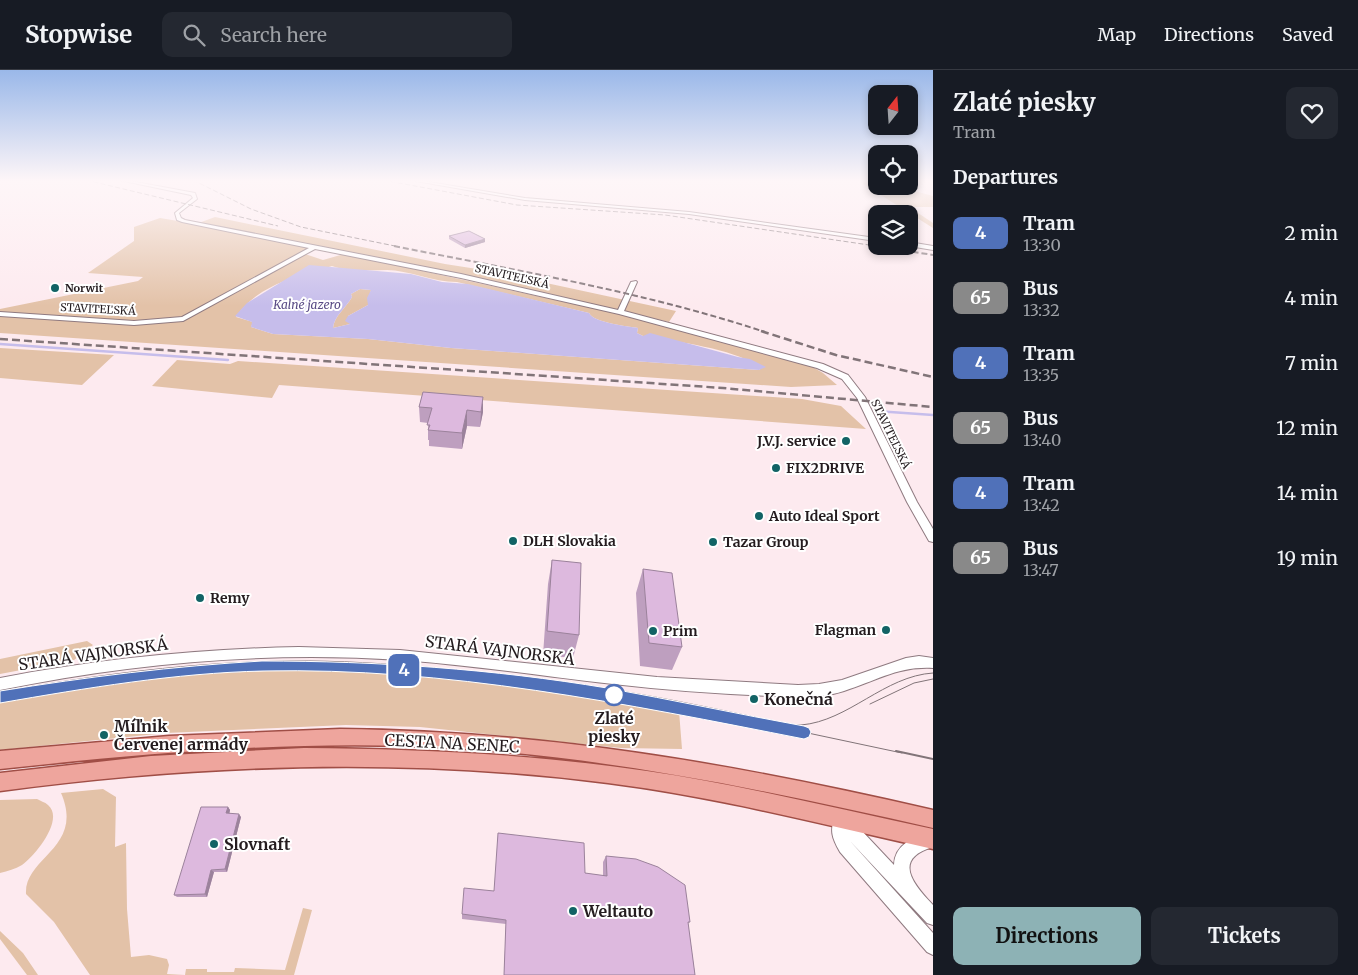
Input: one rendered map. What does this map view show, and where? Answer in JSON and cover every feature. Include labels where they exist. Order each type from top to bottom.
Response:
[{"type":"main road","name":"CESTA NA SENEC","points":[[0,760],[186,743],[424,739],[528,747],[637,761],[792,787],[933,819]]},
{"type":"main road","name":"CESTA NA SENEC","points":[[0,782],[97,769],[175,762],[336,757],[458,758],[637,778],[933,839]]},
{"type":"street","points":[[195,222],[314,247]]},
{"type":"street","points":[[754,222],[868,239]]},
{"type":"street","points":[[918,246],[933,248]]},
{"type":"street","name":"STAVITEĽSKÁ","points":[[0,314],[134,322],[183,319],[314,247],[461,276],[620,312],[820,366],[845,376],[861,397],[912,502],[933,538]]},
{"type":"street","points":[[620,312],[634,282]]},
{"type":"street","name":"STARÁ VAJNORSKÁ","points":[[0,684],[110,665],[264,651],[403,655],[617,680],[744,688],[828,689],[850,684],[900,663],[912,661],[933,663]]},
{"type":"street","points":[[792,787],[841,819],[933,918]]},
{"type":"street","name":"CESTA NA SENEC","points":[[841,819],[855,814],[899,811]]},
{"type":"street","points":[[841,819],[839,835],[845,847],[933,946]]},
{"type":"street","points":[[909,892],[902,869],[904,854],[912,845],[933,839]]},
{"type":"shaded area","points":[[148,222],[196,224],[201,222],[241,222],[445,264],[490,271],[676,311],[669,322],[463,275],[324,250],[311,250],[305,254],[323,260],[344,254],[620,314],[811,366],[837,385],[791,387],[0,333],[0,309],[138,281],[143,277],[88,273],[134,241],[134,227]],"holes":[[[332,266],[345,269],[403,272],[457,282],[589,313],[604,322],[638,328],[637,333],[643,336],[719,350],[762,367],[759,370],[451,348],[368,339],[273,334],[251,327],[253,322],[236,317],[255,297],[279,283]]]},
{"type":"shaded area","points":[[924,222],[932,222],[933,228]]},
{"type":"shaded area","points":[[360,289],[371,290],[368,305],[348,316],[350,324],[333,328],[338,316],[350,301],[351,294]]},
{"type":"shaded area","points":[[0,348],[114,355],[82,385],[0,378]]},
{"type":"shaded area","points":[[177,360],[230,364],[238,361],[802,399],[841,406],[866,429],[279,385],[272,398],[152,386]]},
{"type":"shaded area","points":[[87,641],[93,645],[74,660],[0,674],[0,659]]},
{"type":"shaded area","points":[[320,669],[417,674],[553,690],[679,711],[682,749],[621,748],[420,727],[346,725],[166,733],[0,750],[0,701],[61,689],[163,675]]},
{"type":"shaded area","points":[[103,789],[116,797],[115,847],[126,843],[127,909],[131,957],[149,955],[167,959],[169,965],[167,974],[185,975],[90,975],[54,922],[26,894],[28,881],[34,870],[60,839],[65,827],[66,812],[61,793]]},
{"type":"shaded area","points":[[37,799],[47,804],[52,811],[51,828],[40,846],[28,860],[22,865],[0,873],[0,800]]},
{"type":"shaded area","points":[[303,908],[312,910],[294,975],[185,975],[186,969],[207,969],[207,972],[234,972],[235,968],[285,970]]},
{"type":"shaded area","points":[[0,931],[23,953],[38,975],[27,975],[0,939]]},
{"type":"water","name":"Kalné jazero","points":[[309,265],[411,274],[442,282],[468,284],[589,313],[604,322],[638,328],[637,333],[643,336],[650,333],[750,359],[766,367],[759,370],[451,348],[368,339],[273,334],[251,327],[252,322],[235,316],[247,303]],"holes":[[[360,289],[371,290],[367,298],[368,305],[348,316],[345,321],[350,324],[333,328],[338,316],[350,301],[351,294]]]},
{"type":"building","points":[[469,231],[485,239],[465,245],[449,236]]},
{"type":"building","points":[[423,392],[483,397],[481,412],[467,410],[462,433],[428,430],[430,425],[427,425],[432,408],[419,407]]},
{"type":"building","points":[[552,560],[581,563],[579,635],[547,631]]},
{"type":"building","points":[[643,569],[672,573],[682,647],[649,643]]},
{"type":"building","name":"Slovnaft","points":[[201,807],[228,807],[226,813],[239,814],[225,869],[211,870],[205,894],[174,895]]},
{"type":"building","name":"Weltauto","points":[[498,833],[584,843],[585,873],[607,876],[606,856],[636,859],[658,867],[685,885],[695,975],[504,975],[506,920],[462,914],[464,888],[494,891]]},
{"type":"waterway","points":[[0,344],[228,360]]},
{"type":"waterway","points":[[876,411],[933,415]]},
{"type":"tram line","points":[[0,692],[144,670],[253,662],[326,661],[399,665],[471,672],[600,688],[640,694],[779,723],[801,725],[835,716],[898,682],[915,676],[933,673]]},
{"type":"tram line","name":"4","points":[[0,697],[64,685],[190,670],[262,666],[350,666],[455,675],[605,694],[645,700],[804,732]]},
{"type":"tram line","points":[[870,704],[914,683],[933,679]]},
{"type":"tram line","points":[[789,729],[902,753]]},
{"type":"tram line","points":[[896,751],[933,759]]},
{"type":"railway","points":[[262,222],[278,226]]},
{"type":"railway","points":[[288,222],[301,227],[400,247]]},
{"type":"railway","points":[[714,222],[868,245]]},
{"type":"railway","points":[[394,246],[627,294],[674,305],[765,332]]},
{"type":"railway","points":[[918,253],[933,255]]},
{"type":"railway","points":[[761,331],[836,355],[933,377]]},
{"type":"railway","points":[[0,339],[723,388],[933,407]]},
{"type":"place","name":"Norwit","points":[[55,288]]},
{"type":"place","name":"J.V.J. service","points":[[846,441]]},
{"type":"place","name":"FIX2DRIVE","points":[[776,468]]},
{"type":"place","name":"Auto Ideal Sport","points":[[759,516]]},
{"type":"place","name":"DLH Slovakia","points":[[513,541]]},
{"type":"place","name":"Tazar Group","points":[[713,542]]},
{"type":"place","name":"Remy","points":[[200,598]]},
{"type":"place","name":"Flagman","points":[[886,630]]},
{"type":"place","name":"Prim","points":[[653,631]]},
{"type":"place","name":"Zlaté piesky","points":[[614,695]]},
{"type":"place","name":"Konečná","points":[[754,699]]},
{"type":"place","name":"Míľnik Červenej armády","points":[[104,735]]},
{"type":"place","name":"Slovnaft","points":[[214,844]]},
{"type":"place","name":"Weltauto","points":[[573,911]]}]
